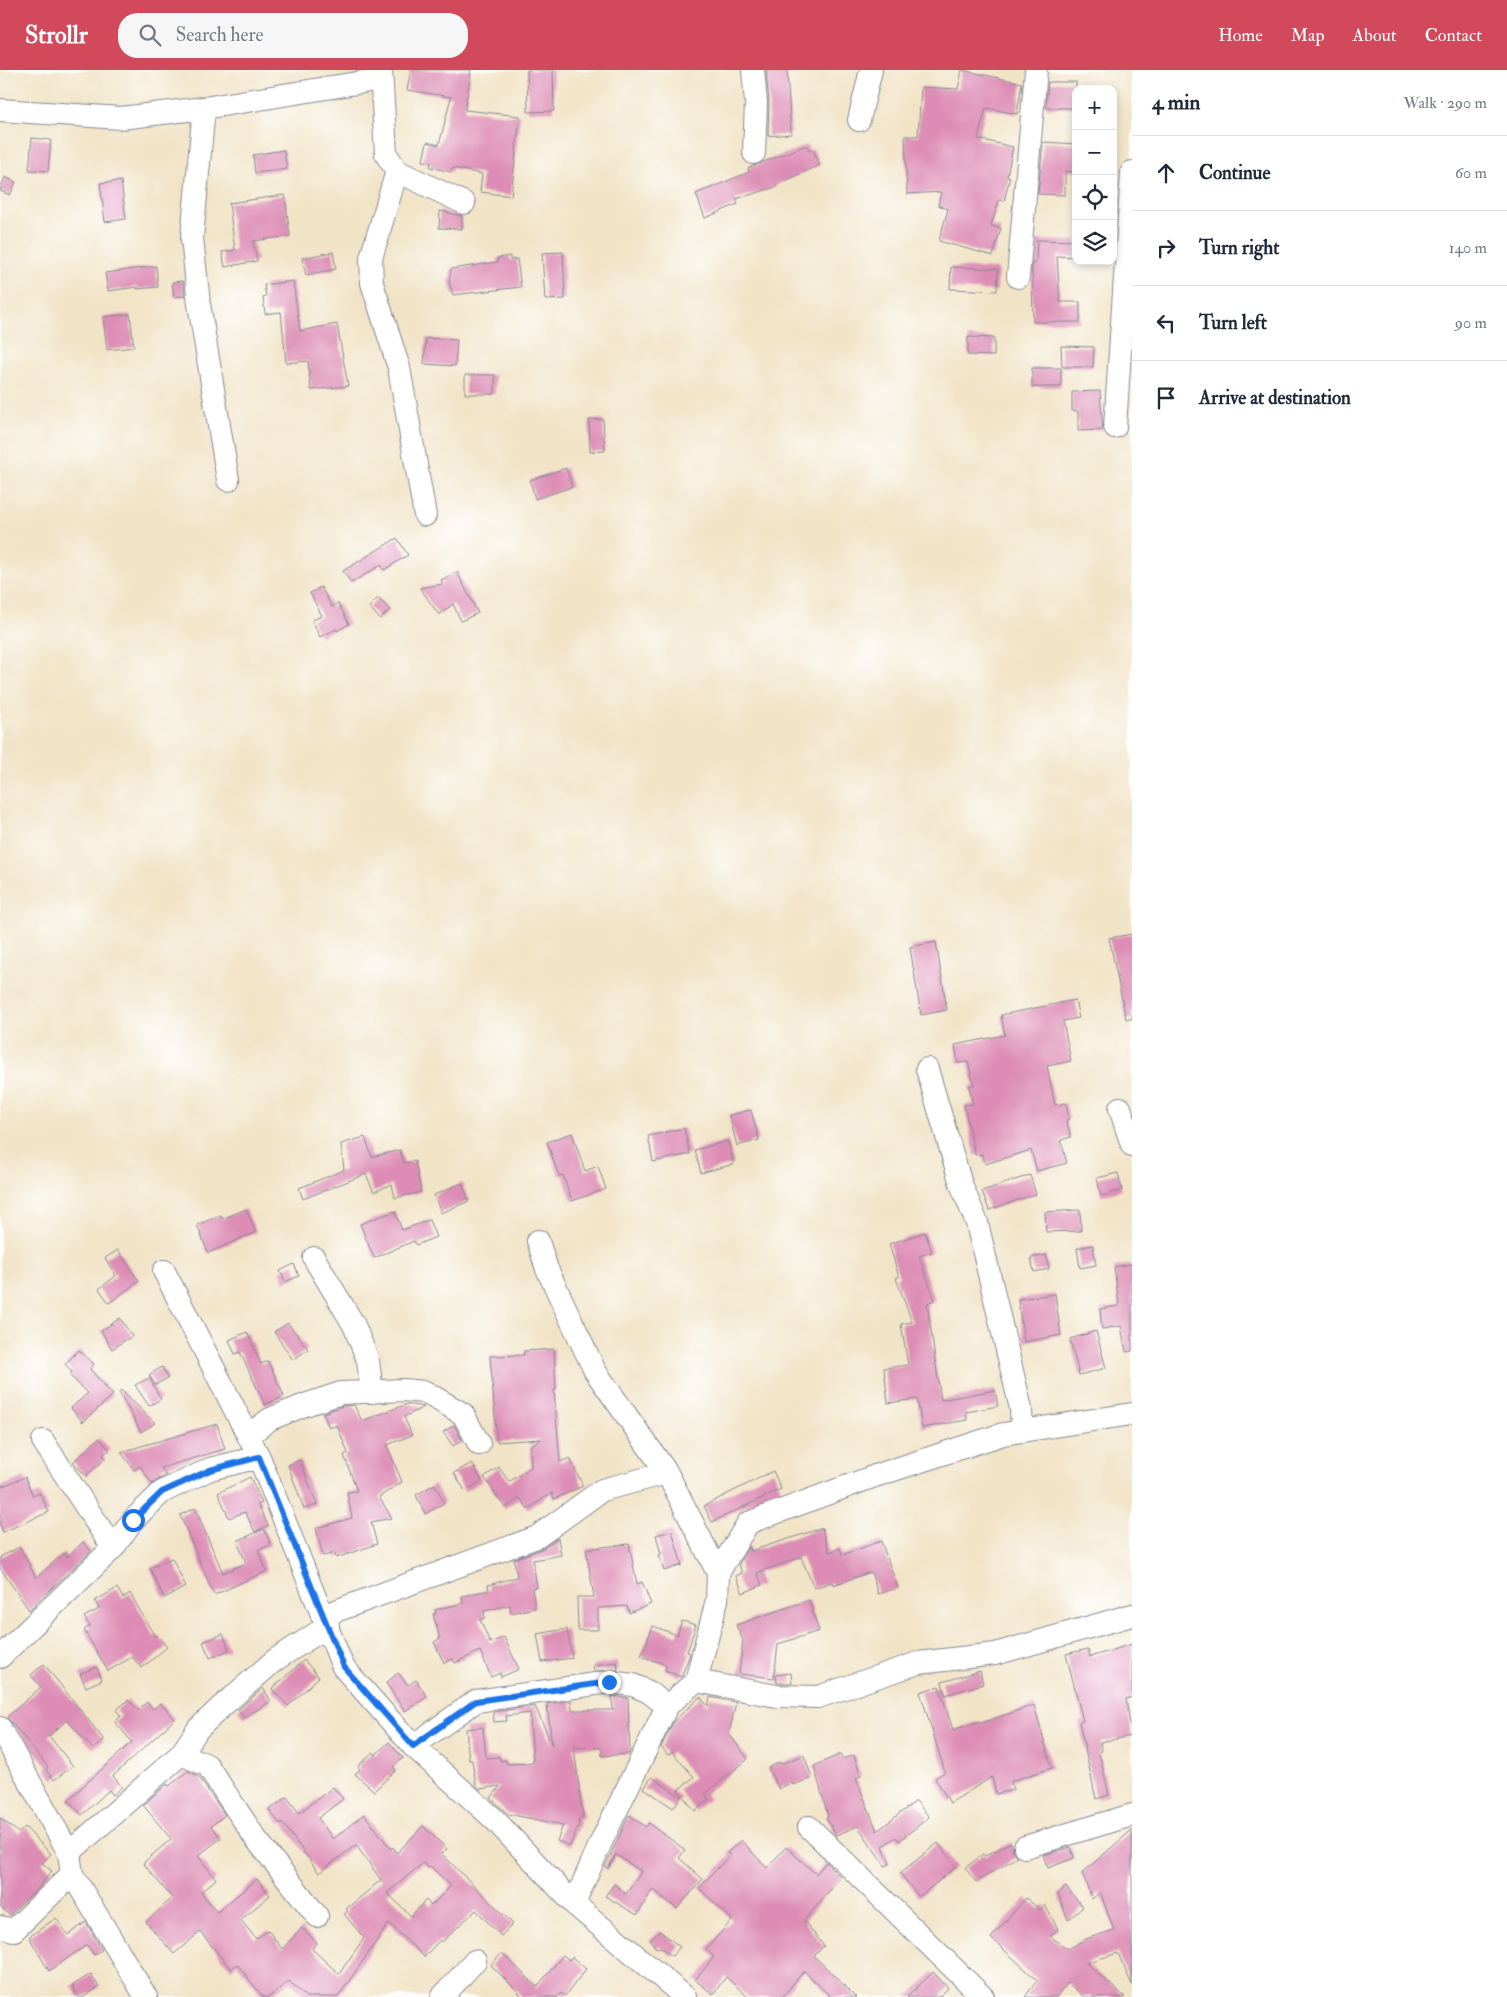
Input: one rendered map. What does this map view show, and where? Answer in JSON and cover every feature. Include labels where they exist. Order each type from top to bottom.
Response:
[{"type":"street","points":[[753,70],[756,103],[754,153]]},
{"type":"street","points":[[859,120],[871,70]]},
{"type":"street","points":[[1018,277],[1036,70],[1054,70]]},
{"type":"street","points":[[0,110],[121,118],[204,108],[381,74],[386,154],[397,171],[464,203]]},
{"type":"street","points":[[204,108],[192,238],[200,304],[228,480]]},
{"type":"street","points":[[397,171],[371,258],[372,283],[399,368],[424,515]]},
{"type":"street","points":[[1115,426],[1132,172]]},
{"type":"street","points":[[926,1069],[960,1184],[977,1223],[1021,1409],[1022,1430]]},
{"type":"street","points":[[1120,1108],[1132,1145]]},
{"type":"street","points":[[538,1241],[547,1269],[595,1371],[667,1473],[718,1573]]},
{"type":"street","points":[[314,1258],[354,1325],[368,1362],[372,1392]]},
{"type":"street","points":[[164,1271],[249,1435],[344,1667],[413,1746],[494,1819],[574,1904],[685,1997]]},
{"type":"street","points":[[249,1435],[270,1419],[304,1404],[341,1393],[403,1390],[425,1392],[464,1414],[479,1444]]},
{"type":"street","points":[[574,1904],[602,1840],[667,1706],[696,1681],[717,1600],[718,1573],[748,1523],[884,1473],[1003,1434],[1132,1414]]},
{"type":"street","points":[[44,1441],[113,1548]]},
{"type":"street","points":[[0,1657],[113,1548],[133,1520],[162,1492],[210,1470],[259,1457]]},
{"type":"street","points":[[0,1927],[14,1930],[71,1864],[181,1754],[198,1729],[275,1660],[324,1621],[536,1536],[602,1490],[667,1473]]},
{"type":"street","points":[[696,1681],[777,1696],[818,1697],[918,1664],[995,1654],[1132,1615]]},
{"type":"street","points":[[413,1746],[476,1701],[495,1698],[609,1682],[633,1685],[649,1692],[667,1706]]},
{"type":"street","points":[[0,1728],[71,1864],[146,1997]]},
{"type":"street","points":[[181,1754],[207,1765],[256,1839],[317,1916]]},
{"type":"street","points":[[1025,1847],[1132,1814]]},
{"type":"street","points":[[809,1828],[983,1997]]},
{"type":"street","points":[[442,1997],[475,1961]]},
{"type":"building","points":[[411,70],[471,70],[465,110],[520,116],[511,196],[480,192],[482,174],[452,168],[451,172],[430,167],[431,163],[423,161],[427,142],[439,145],[451,97],[407,90]]},
{"type":"building","points":[[527,70],[553,70],[554,111],[528,112]]},
{"type":"building","points":[[766,70],[787,70],[791,134],[768,136],[769,102]]},
{"type":"building","points":[[962,70],[1022,83],[1017,114],[986,108],[978,139],[1013,147],[1007,176],[1010,177],[1004,201],[999,200],[991,226],[1001,228],[993,256],[939,241],[948,209],[938,205],[941,192],[907,194],[905,136],[918,136],[921,87],[958,89]]},
{"type":"building","points":[[1048,82],[1076,82],[1076,85],[1072,85],[1072,108],[1046,108]]},
{"type":"building","points":[[32,138],[51,140],[48,171],[29,170]]},
{"type":"building","points":[[1043,142],[1072,144],[1072,172],[1065,171],[1065,195],[1038,194]]},
{"type":"building","points":[[807,145],[809,151],[813,149],[820,165],[776,185],[776,187],[736,199],[738,204],[705,218],[696,194],[749,172],[748,168]]},
{"type":"building","points":[[284,150],[287,169],[255,173],[253,155]]},
{"type":"building","points":[[5,177],[16,182],[10,195],[0,191]]},
{"type":"building","points":[[121,181],[126,219],[105,222],[100,183]]},
{"type":"building","points":[[285,195],[290,236],[253,241],[257,261],[225,267],[222,252],[235,250],[229,203]]},
{"type":"building","points":[[440,211],[462,216],[462,229],[439,228]]},
{"type":"building","points":[[1037,240],[1072,241],[1072,257],[1057,256],[1060,302],[1080,302],[1080,322],[1033,322],[1032,264],[1036,263]]},
{"type":"building","points":[[333,252],[336,269],[306,275],[302,258]]},
{"type":"building","points":[[563,252],[565,299],[545,300],[542,253]]},
{"type":"building","points":[[510,256],[510,260],[517,259],[521,287],[453,295],[449,282],[451,269],[498,262],[497,258]]},
{"type":"building","points":[[156,266],[158,287],[137,289],[137,287],[108,291],[105,273]]},
{"type":"building","points":[[951,267],[998,269],[997,291],[950,289]]},
{"type":"building","points":[[183,281],[185,296],[174,297],[172,282]]},
{"type":"building","points":[[293,281],[300,331],[337,324],[348,386],[311,390],[308,361],[286,363],[281,312],[265,314],[263,297],[266,296],[264,285]]},
{"type":"building","points":[[130,314],[134,347],[107,350],[103,317]]},
{"type":"building","points":[[968,337],[994,338],[994,356],[968,355]]},
{"type":"building","points":[[426,338],[457,340],[455,366],[424,364]]},
{"type":"building","points":[[1061,346],[1094,347],[1093,367],[1062,367]]},
{"type":"building","points":[[1032,368],[1061,368],[1061,387],[1032,387]]},
{"type":"building","points":[[465,375],[495,375],[495,394],[465,394]]},
{"type":"building","points":[[1100,391],[1103,430],[1078,431],[1078,411],[1072,411],[1072,392]]},
{"type":"building","points":[[603,419],[605,451],[590,452],[589,420]]},
{"type":"building","points":[[566,468],[572,487],[535,499],[530,480]]},
{"type":"building","points":[[397,538],[408,555],[384,570],[381,565],[351,583],[343,571]]},
{"type":"building","points":[[457,572],[478,613],[461,621],[453,604],[439,615],[420,588],[443,584],[441,580]]},
{"type":"building","points":[[321,587],[332,607],[338,603],[349,624],[320,637],[312,620],[322,616],[310,593]]},
{"type":"building","points":[[378,598],[390,610],[380,619],[369,607]]},
{"type":"building","points":[[1132,934],[1132,1019],[1126,1019],[1109,938]]},
{"type":"building","points":[[936,942],[947,1010],[921,1015],[910,947]]},
{"type":"building","points":[[1075,1000],[1079,1018],[1063,1021],[1071,1061],[1047,1066],[1055,1105],[1066,1103],[1069,1119],[1066,1120],[1071,1137],[1061,1140],[1067,1163],[1037,1171],[1031,1150],[985,1164],[982,1154],[975,1155],[964,1105],[973,1104],[969,1086],[974,1085],[968,1062],[958,1063],[955,1045],[1005,1035],[1001,1015]]},
{"type":"building","points":[[751,1110],[759,1140],[737,1146],[729,1115]]},
{"type":"building","points":[[684,1128],[690,1154],[653,1162],[648,1136]]},
{"type":"building","points":[[572,1133],[585,1171],[598,1166],[606,1189],[572,1201],[563,1175],[559,1176],[547,1142]]},
{"type":"building","points":[[365,1137],[372,1157],[400,1150],[404,1163],[415,1161],[421,1192],[395,1198],[392,1184],[374,1192],[366,1174],[303,1199],[299,1188],[344,1170],[341,1144]]},
{"type":"building","points":[[728,1141],[734,1164],[701,1173],[695,1150]]},
{"type":"building","points":[[1118,1173],[1122,1190],[1101,1196],[1097,1178]]},
{"type":"building","points":[[1030,1175],[1036,1194],[989,1210],[982,1191]]},
{"type":"building","points":[[462,1183],[469,1201],[441,1213],[434,1195]]},
{"type":"building","points":[[246,1209],[256,1232],[208,1253],[197,1225],[221,1215],[222,1219]]},
{"type":"building","points":[[1080,1210],[1081,1231],[1046,1232],[1045,1212]]},
{"type":"building","points":[[395,1211],[402,1230],[429,1220],[436,1237],[416,1245],[414,1241],[374,1258],[360,1224]]},
{"type":"building","points":[[925,1232],[932,1252],[919,1256],[935,1300],[927,1303],[941,1400],[995,1390],[998,1406],[966,1412],[967,1420],[922,1428],[917,1399],[888,1403],[884,1368],[908,1365],[901,1324],[912,1322],[896,1278],[899,1277],[889,1244]]},
{"type":"building","points":[[1093,1245],[1096,1265],[1080,1268],[1077,1248]]},
{"type":"building","points":[[118,1250],[139,1281],[109,1303],[99,1289],[116,1276],[105,1258]]},
{"type":"building","points":[[1046,1255],[1049,1269],[1034,1272],[1031,1258]]},
{"type":"building","points":[[294,1264],[299,1276],[285,1282],[280,1271]]},
{"type":"building","points":[[1132,1264],[1132,1351],[1126,1352],[1121,1326],[1102,1329],[1100,1309],[1119,1306],[1114,1267]]},
{"type":"building","points":[[1055,1294],[1061,1335],[1024,1342],[1018,1299]]},
{"type":"building","points":[[120,1318],[132,1336],[112,1349],[101,1331]]},
{"type":"building","points":[[288,1323],[308,1349],[293,1360],[274,1332]]},
{"type":"building","points":[[1096,1331],[1106,1368],[1079,1375],[1070,1339]]},
{"type":"building","points":[[247,1332],[261,1364],[268,1361],[284,1396],[265,1405],[240,1352],[235,1354],[229,1340]]},
{"type":"building","points":[[554,1349],[556,1390],[554,1390],[560,1462],[570,1458],[583,1486],[554,1499],[552,1493],[528,1509],[520,1498],[505,1508],[484,1477],[499,1467],[509,1482],[531,1467],[530,1446],[541,1439],[497,1442],[490,1356],[524,1355],[524,1351]]},
{"type":"building","points":[[79,1350],[94,1364],[90,1369],[113,1395],[83,1422],[71,1408],[88,1393],[69,1375],[72,1372],[65,1364]]},
{"type":"building","points":[[162,1367],[168,1378],[155,1385],[149,1375]]},
{"type":"building","points":[[149,1378],[161,1399],[149,1406],[135,1385]]},
{"type":"building","points":[[121,1390],[155,1423],[141,1432],[119,1392]]},
{"type":"building","points":[[407,1404],[424,1407],[404,1417],[412,1435],[387,1445],[402,1482],[379,1497],[392,1518],[371,1522],[377,1544],[336,1558],[335,1553],[323,1556],[316,1528],[352,1518],[347,1492],[357,1491],[344,1455],[348,1453],[337,1425],[329,1428],[323,1413],[343,1406],[354,1405],[362,1421]]},
{"type":"building","points":[[217,1424],[225,1449],[161,1468],[166,1475],[152,1484],[140,1466],[134,1470],[121,1452]]},
{"type":"building","points":[[454,1425],[462,1440],[453,1446],[443,1432]]},
{"type":"building","points":[[99,1438],[110,1450],[103,1454],[105,1459],[86,1476],[73,1462]]},
{"type":"building","points":[[300,1460],[317,1505],[304,1509],[288,1465]]},
{"type":"building","points":[[472,1463],[482,1481],[465,1491],[454,1473]]},
{"type":"building","points":[[773,1471],[781,1489],[712,1522],[704,1506]]},
{"type":"building","points":[[25,1477],[33,1496],[40,1493],[49,1512],[3,1532],[0,1525],[0,1487]]},
{"type":"building","points":[[250,1477],[262,1503],[258,1505],[268,1525],[255,1532],[245,1512],[229,1518],[218,1493]]},
{"type":"building","points":[[435,1484],[444,1503],[425,1514],[416,1495]]},
{"type":"building","points":[[195,1508],[223,1573],[246,1563],[237,1541],[264,1529],[271,1545],[258,1550],[267,1571],[214,1595],[180,1515]]},
{"type":"building","points":[[822,1528],[829,1552],[840,1548],[842,1555],[881,1541],[898,1588],[878,1594],[871,1572],[833,1585],[832,1582],[814,1588],[801,1557],[757,1573],[762,1585],[743,1593],[736,1576],[742,1573],[739,1564],[749,1546],[751,1551]]},
{"type":"building","points":[[672,1531],[682,1565],[664,1571],[656,1535]]},
{"type":"building","points":[[558,1538],[561,1555],[533,1560],[537,1587],[532,1588],[535,1608],[511,1613],[510,1605],[484,1611],[485,1618],[480,1619],[490,1643],[504,1637],[519,1669],[501,1677],[500,1673],[491,1677],[480,1651],[455,1663],[453,1659],[444,1663],[434,1642],[440,1639],[433,1614],[436,1614],[435,1610],[463,1603],[462,1596],[489,1590],[488,1585],[517,1577],[514,1559],[542,1549]]},
{"type":"building","points":[[83,1542],[91,1551],[29,1610],[0,1568],[0,1557],[20,1547],[36,1578],[64,1553],[67,1557]]},
{"type":"building","points":[[629,1544],[637,1584],[642,1582],[651,1604],[629,1613],[627,1606],[598,1608],[598,1630],[578,1630],[577,1597],[594,1597],[586,1549]]},
{"type":"building","points":[[172,1558],[186,1587],[164,1598],[150,1568]]},
{"type":"building","points":[[117,1588],[123,1598],[130,1593],[155,1637],[157,1635],[167,1647],[142,1668],[132,1657],[108,1671],[84,1630],[90,1626],[84,1617],[99,1609],[95,1601]]},
{"type":"building","points":[[809,1600],[819,1631],[778,1644],[774,1678],[739,1674],[743,1640],[736,1625]]},
{"type":"building","points":[[682,1621],[696,1625],[687,1652],[690,1653],[689,1657],[681,1677],[665,1670],[667,1665],[641,1656],[653,1626],[677,1635]]},
{"type":"building","points":[[567,1629],[572,1658],[542,1662],[537,1634]]},
{"type":"building","points":[[223,1634],[229,1650],[210,1658],[203,1642]]},
{"type":"building","points":[[1132,1644],[1132,1697],[1126,1699],[1132,1736],[1100,1742],[1102,1751],[1099,1752],[1109,1795],[1096,1799],[1079,1722],[1083,1721],[1066,1654],[1088,1649],[1090,1657]]},
{"type":"building","points":[[304,1660],[319,1677],[288,1706],[272,1689]]},
{"type":"building","points":[[617,1662],[618,1670],[594,1671],[593,1665]]},
{"type":"building","points":[[44,1664],[104,1740],[93,1749],[67,1720],[49,1736],[73,1766],[54,1780],[46,1770],[48,1767],[7,1717],[41,1687],[31,1675]]},
{"type":"building","points":[[97,1667],[102,1680],[86,1687],[80,1674]]},
{"type":"building","points":[[980,1671],[983,1684],[945,1695],[942,1682]]},
{"type":"building","points":[[398,1673],[408,1685],[416,1680],[427,1697],[405,1711],[386,1683]]},
{"type":"building","points":[[791,1673],[792,1683],[777,1683],[776,1675]]},
{"type":"building","points":[[939,1686],[953,1730],[980,1721],[981,1723],[1034,1705],[1052,1768],[1011,1781],[1013,1790],[996,1794],[992,1777],[950,1803],[935,1778],[945,1772],[920,1692]]},
{"type":"building","points":[[263,1688],[271,1701],[244,1718],[238,1710]]},
{"type":"building","points":[[612,1696],[628,1698],[630,1751],[629,1754],[602,1756],[601,1748],[574,1747],[583,1818],[578,1819],[579,1824],[570,1846],[557,1841],[563,1825],[508,1814],[491,1798],[500,1786],[480,1789],[476,1785],[472,1760],[469,1760],[466,1729],[483,1727],[486,1758],[500,1757],[500,1761],[506,1760],[507,1764],[533,1763],[530,1713],[506,1716],[507,1721],[494,1722],[493,1712],[535,1706],[552,1745],[547,1704],[571,1701],[572,1710],[613,1710]]},
{"type":"building","points":[[700,1697],[708,1706],[710,1697],[736,1702],[729,1734],[748,1759],[705,1794],[709,1799],[695,1811],[678,1790],[694,1777],[672,1752],[668,1755],[661,1747],[674,1721]]},
{"type":"building","points":[[128,1700],[138,1710],[147,1702],[153,1709],[160,1703],[175,1719],[113,1776],[122,1787],[113,1795],[109,1790],[82,1815],[68,1800],[132,1742],[115,1722],[121,1716],[116,1710]]},
{"type":"building","points":[[389,1742],[403,1758],[393,1767],[396,1770],[374,1791],[355,1774],[360,1769],[358,1766],[373,1752],[375,1755]]},
{"type":"building","points":[[841,1754],[842,1759],[854,1755],[861,1776],[856,1778],[877,1831],[916,1801],[929,1817],[899,1841],[896,1837],[883,1846],[890,1864],[885,1866],[858,1826],[836,1835],[826,1817],[828,1816],[814,1766]]},
{"type":"building","points":[[804,1755],[812,1778],[793,1785],[792,1782],[779,1789],[768,1768],[780,1762],[781,1764]]},
{"type":"building","points":[[188,1771],[198,1776],[225,1815],[211,1826],[221,1838],[198,1856],[216,1879],[201,1892],[217,1912],[257,1879],[270,1895],[241,1920],[256,1939],[268,1930],[282,1949],[302,1928],[317,1943],[312,1949],[339,1974],[364,1938],[344,1914],[348,1911],[346,1909],[381,1880],[356,1845],[319,1873],[282,1822],[280,1824],[269,1810],[287,1797],[299,1813],[333,1787],[343,1799],[318,1818],[333,1839],[364,1814],[391,1849],[393,1847],[397,1853],[423,1826],[447,1849],[442,1854],[513,1924],[501,1936],[476,1910],[442,1942],[440,1940],[424,1957],[389,1923],[338,1997],[306,1997],[289,1981],[269,1997],[263,1997],[237,1964],[231,1969],[200,1932],[174,1954],[146,1922],[172,1898],[143,1863],[171,1839],[143,1805],[167,1784],[169,1786]],"holes":[[[423,1863],[429,1868],[430,1866],[451,1886],[431,1906],[426,1900],[411,1916],[387,1893]]]},
{"type":"building","points":[[652,1777],[681,1797],[673,1808],[644,1788]]},
{"type":"building","points":[[629,1815],[646,1827],[649,1823],[685,1850],[679,1858],[703,1879],[677,1909],[653,1889],[637,1915],[605,1896],[614,1884],[626,1894],[641,1871],[616,1855],[608,1869],[605,1867]]},
{"type":"building","points":[[0,1818],[19,1833],[25,1827],[51,1854],[42,1863],[52,1871],[37,1889],[10,1915],[0,1907]]},
{"type":"building","points":[[1132,1830],[1132,1985],[1118,1953],[1086,1963],[1125,1997],[1084,1997],[1068,1983],[1056,1997],[1025,1997],[1037,1980],[991,1938],[1026,1898],[1040,1910],[1045,1905],[1058,1929],[1050,1936],[1068,1949],[1086,1939],[1114,1930],[1100,1892],[1092,1899],[1082,1873]]},
{"type":"building","points":[[741,1840],[767,1868],[786,1847],[816,1874],[826,1862],[841,1877],[804,1921],[824,1946],[814,1956],[856,1997],[831,1997],[804,1971],[782,1997],[748,1997],[726,1977],[713,1994],[695,1980],[714,1957],[706,1949],[732,1920],[699,1888],[730,1855],[727,1853]]},
{"type":"building","points":[[1011,1842],[1017,1857],[976,1882],[965,1868],[983,1854],[985,1856]]},
{"type":"building","points":[[938,1843],[956,1867],[919,1897],[900,1873]]},
{"type":"building","points":[[1071,1847],[1074,1858],[1048,1868],[1043,1855]]},
{"type":"building","points":[[1066,1887],[1083,1907],[1068,1920],[1058,1894]]},
{"type":"building","points":[[56,1918],[68,1935],[86,1922],[102,1950],[94,1955],[87,1945],[49,1971],[29,1937]]},
{"type":"building","points":[[660,1931],[680,1947],[672,1956],[660,1947],[656,1948],[650,1940]]},
{"type":"building","points":[[502,1953],[537,1987],[563,1955],[569,1960],[572,1957],[586,1969],[565,1996],[561,1993],[558,1997],[523,1997],[491,1965]]},
{"type":"building","points":[[933,1972],[948,1988],[939,1997],[907,1997]]},
{"type":"building","points":[[91,1974],[99,1987],[84,1997],[78,1997],[72,1986]]},
{"type":"route","points":[[133,1520],[162,1492],[210,1470],[259,1457],[344,1667],[413,1746],[476,1701],[609,1682]]}]
